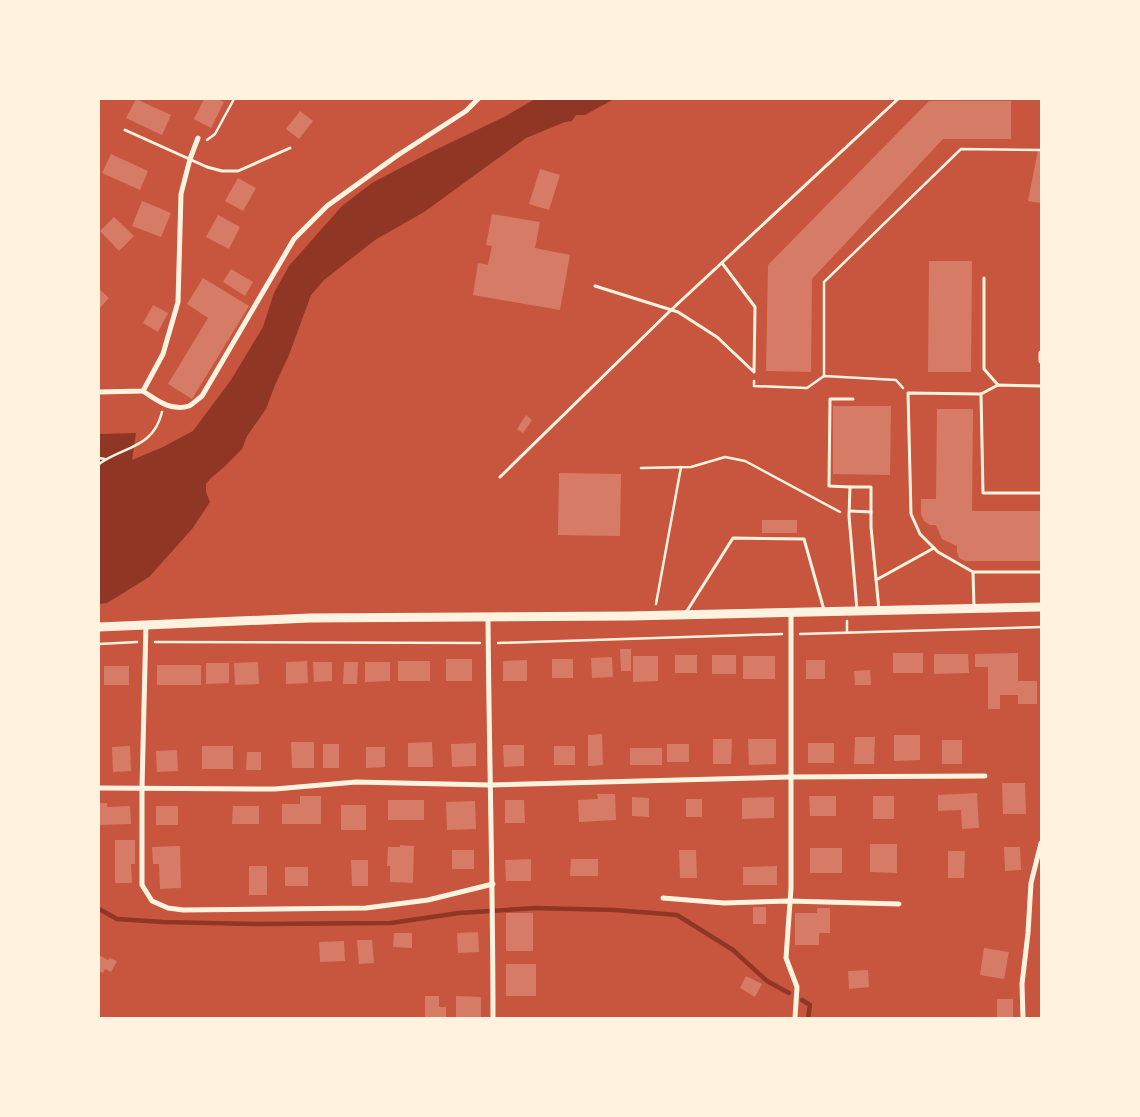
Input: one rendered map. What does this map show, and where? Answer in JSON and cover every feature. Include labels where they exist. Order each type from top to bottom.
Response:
[{"type":"street","points":[[99,392],[143,391],[164,405],[176,407],[189,406],[202,396],[294,239],[327,206],[398,154],[466,112],[478,99]]},
{"type":"street","points":[[143,391],[163,354],[178,302],[181,194],[190,159],[198,138]]},
{"type":"street","points":[[1041,353],[1041,361]]},
{"type":"street","points":[[99,626],[310,618],[791,614],[1041,607]]},
{"type":"street","points":[[791,614],[791,888],[786,958],[796,987],[795,1018]]},
{"type":"street","points":[[488,618],[493,884],[492,1018]]},
{"type":"street","points":[[146,624],[142,885],[152,901],[168,908],[183,910],[366,908],[428,900],[493,884]]},
{"type":"street","points":[[99,788],[275,789],[356,782],[490,785],[790,776],[985,776]]},
{"type":"street","points":[[1023,1018],[1022,984],[1031,883],[1041,843]]},
{"type":"street","points":[[663,898],[724,903],[789,901],[900,904]]},
{"type":"lane","points":[[500,477],[671,310],[898,99]]},
{"type":"lane","points":[[125,130],[215,170],[238,171],[290,148]]},
{"type":"lane","points":[[722,262],[755,307],[754,372]]},
{"type":"lane","points":[[984,278],[984,369],[998,385]]},
{"type":"lane","points":[[595,286],[678,312],[717,337],[754,372]]},
{"type":"lane","points":[[1041,386],[998,385],[982,394],[908,393],[911,514],[920,534],[938,552],[973,572],[1041,572]]},
{"type":"lane","points":[[982,394],[983,493],[1041,493]]},
{"type":"lane","points":[[853,399],[830,399],[829,486],[871,487],[871,512],[879,611]]},
{"type":"lane","points":[[850,487],[849,516],[857,611]]},
{"type":"lane","points":[[850,511],[871,512]]},
{"type":"lane","points":[[684,615],[733,538],[804,539],[824,613]]},
{"type":"lane","points":[[876,580],[934,548]]},
{"type":"lane","points":[[973,572],[974,608]]},
{"type":"path","points":[[198,138],[208,140],[215,134],[234,99]]},
{"type":"path","points":[[824,376],[824,282],[961,149],[1041,150]]},
{"type":"path","points":[[754,372],[754,386],[806,388],[824,376],[896,380],[908,393]]},
{"type":"path","points":[[99,464],[105,459],[133,447],[150,435],[159,424],[164,405]]},
{"type":"path","points":[[641,468],[691,467],[725,457],[745,461],[849,516]]},
{"type":"path","points":[[99,458],[105,459]]},
{"type":"path","points":[[655,616],[681,467]]},
{"type":"path","points":[[99,644],[146,642],[489,643],[1041,627]]},
{"type":"shaded area","points":[[535,99],[614,99],[585,115],[576,115],[572,121],[526,138],[424,212],[375,240],[324,280],[311,295],[289,355],[266,409],[247,436],[242,449],[206,484],[206,492],[210,502],[192,529],[149,577],[107,603],[99,604],[99,434],[136,433],[132,460],[163,447],[193,431],[231,380],[263,327],[274,293],[289,266],[342,206],[372,183],[506,116]]},
{"type":"building","points":[[136,99],[171,115],[162,135],[126,118]]},
{"type":"building","points":[[204,99],[218,99],[224,102],[211,128],[194,119]]},
{"type":"building","points":[[929,101],[1011,101],[1011,139],[943,139],[812,279],[811,372],[766,371],[768,265]]},
{"type":"building","points":[[300,111],[313,121],[299,139],[286,129]]},
{"type":"building","points":[[1038,150],[1041,151],[1041,203],[1028,201]]},
{"type":"building","points":[[111,154],[148,171],[140,190],[102,173]]},
{"type":"building","points":[[540,169],[560,175],[549,210],[529,204]]},
{"type":"building","points":[[238,178],[256,188],[243,211],[225,201]]},
{"type":"building","points":[[142,201],[171,213],[161,237],[132,226]]},
{"type":"building","points":[[492,214],[540,222],[535,248],[570,255],[560,310],[473,295],[478,263],[488,265],[492,246],[486,245]]},
{"type":"building","points":[[218,215],[240,227],[229,249],[206,237]]},
{"type":"building","points":[[114,217],[134,236],[119,251],[100,231]]},
{"type":"building","points":[[929,261],[972,261],[971,372],[928,372]]},
{"type":"building","points":[[231,269],[253,282],[245,296],[223,282]]},
{"type":"building","points":[[203,278],[249,306],[192,399],[168,384],[208,318],[187,304]]},
{"type":"building","points":[[99,289],[109,298],[99,309]]},
{"type":"building","points":[[153,305],[168,313],[158,332],[143,323]]},
{"type":"building","points":[[833,406],[891,406],[890,475],[833,474]]},
{"type":"building","points":[[937,409],[973,409],[972,511],[1041,511],[1041,561],[965,561],[959,558],[957,546],[942,539],[936,525],[930,525],[924,521],[921,514],[921,499],[936,499]]},
{"type":"building","points":[[526,415],[532,420],[523,433],[517,429]]},
{"type":"building","points":[[559,473],[621,474],[620,536],[558,535]]},
{"type":"building","points":[[762,520],[797,520],[797,533],[762,533]]},
{"type":"building","points":[[620,649],[631,649],[631,671],[621,671]]},
{"type":"building","points":[[893,653],[923,653],[923,673],[893,673]]},
{"type":"building","points":[[1018,653],[1018,681],[1037,681],[1037,704],[1018,704],[1018,695],[1000,695],[1000,709],[988,709],[988,667],[975,667],[975,654]]},
{"type":"building","points":[[934,654],[968,654],[969,673],[934,674]]},
{"type":"building","points":[[675,655],[697,655],[697,673],[675,673]]},
{"type":"building","points":[[712,655],[736,655],[736,674],[712,674]]},
{"type":"building","points":[[633,656],[658,656],[658,681],[633,682]]},
{"type":"building","points":[[743,656],[775,656],[775,679],[743,679]]},
{"type":"building","points":[[612,657],[613,677],[592,678],[591,658]]},
{"type":"building","points":[[446,659],[472,659],[472,681],[446,681]]},
{"type":"building","points":[[552,659],[573,659],[573,678],[552,678]]},
{"type":"building","points":[[527,660],[527,681],[503,681],[503,661]]},
{"type":"building","points":[[806,660],[825,660],[825,679],[806,679]]},
{"type":"building","points":[[307,661],[308,683],[286,684],[286,662]]},
{"type":"building","points":[[398,661],[430,661],[430,681],[398,681]]},
{"type":"building","points":[[258,662],[259,684],[235,685],[234,663]]},
{"type":"building","points":[[313,662],[332,662],[332,681],[314,682]]},
{"type":"building","points":[[344,662],[358,662],[357,684],[343,684]]},
{"type":"building","points":[[365,662],[390,662],[390,681],[365,682]]},
{"type":"building","points":[[206,663],[229,663],[229,683],[206,684]]},
{"type":"building","points":[[157,665],[201,665],[201,685],[157,685]]},
{"type":"building","points":[[104,666],[129,666],[129,685],[104,685]]},
{"type":"building","points":[[870,670],[871,685],[855,685],[854,671]]},
{"type":"building","points":[[602,734],[603,765],[588,766],[588,735]]},
{"type":"building","points":[[894,735],[920,735],[920,760],[894,761]]},
{"type":"building","points":[[855,737],[875,737],[874,764],[854,764]]},
{"type":"building","points":[[713,739],[732,739],[731,764],[713,764]]},
{"type":"building","points":[[748,739],[776,739],[776,764],[749,765]]},
{"type":"building","points":[[942,740],[962,740],[962,764],[942,764]]},
{"type":"building","points":[[291,742],[314,742],[314,768],[292,768]]},
{"type":"building","points":[[432,742],[433,767],[408,767],[408,743]]},
{"type":"building","points":[[476,743],[476,766],[452,767],[451,744]]},
{"type":"building","points":[[808,743],[834,743],[834,763],[808,763]]},
{"type":"building","points":[[323,744],[339,744],[339,768],[323,768]]},
{"type":"building","points":[[667,744],[689,744],[689,762],[667,762]]},
{"type":"building","points":[[503,745],[524,745],[524,766],[504,767]]},
{"type":"building","points":[[130,746],[131,771],[113,772],[112,747]]},
{"type":"building","points":[[202,746],[233,746],[233,769],[202,769]]},
{"type":"building","points":[[554,746],[575,746],[575,765],[554,765]]},
{"type":"building","points":[[366,747],[385,747],[385,767],[366,768]]},
{"type":"building","points":[[630,748],[662,748],[662,765],[630,765]]},
{"type":"building","points":[[177,750],[178,771],[157,772],[156,751]]},
{"type":"building","points":[[247,752],[261,752],[261,770],[246,770]]},
{"type":"building","points":[[1002,783],[1025,783],[1026,814],[1003,814]]},
{"type":"building","points":[[977,793],[979,828],[962,829],[961,810],[938,811],[938,795]]},
{"type":"building","points":[[597,794],[615,794],[616,820],[579,822],[578,800],[598,799]]},
{"type":"building","points":[[300,796],[321,796],[321,824],[282,824],[282,804],[300,804]]},
{"type":"building","points":[[809,796],[836,796],[836,816],[810,816]]},
{"type":"building","points":[[873,796],[894,796],[894,819],[873,819]]},
{"type":"building","points":[[632,797],[649,798],[649,817],[632,816]]},
{"type":"building","points":[[774,797],[774,818],[742,819],[742,798]]},
{"type":"building","points":[[686,799],[702,799],[702,817],[686,817]]},
{"type":"building","points":[[388,800],[424,800],[424,820],[388,820]]},
{"type":"building","points":[[505,800],[524,800],[525,823],[505,823]]},
{"type":"building","points":[[475,801],[476,829],[447,830],[446,802]]},
{"type":"building","points":[[99,803],[107,803],[107,807],[130,806],[131,824],[99,825]]},
{"type":"building","points":[[341,805],[366,805],[366,830],[341,830]]},
{"type":"building","points":[[156,806],[178,806],[178,825],[156,825]]},
{"type":"building","points":[[233,806],[259,806],[259,824],[232,824]]},
{"type":"building","points":[[115,840],[135,840],[135,864],[131,864],[132,883],[115,883]]},
{"type":"building","points":[[870,844],[897,844],[897,873],[870,872]]},
{"type":"building","points":[[400,845],[414,846],[413,883],[390,882],[390,866],[387,866],[388,847],[400,847]]},
{"type":"building","points":[[180,846],[181,888],[160,889],[159,864],[153,864],[152,847]]},
{"type":"building","points":[[1004,847],[1020,847],[1021,870],[1005,871]]},
{"type":"building","points":[[810,848],[842,848],[842,873],[810,873]]},
{"type":"building","points":[[452,850],[474,850],[474,869],[452,869]]},
{"type":"building","points":[[679,850],[696,850],[697,878],[680,878]]},
{"type":"building","points":[[948,851],[965,851],[964,878],[948,878]]},
{"type":"building","points":[[531,859],[531,881],[506,881],[505,860]]},
{"type":"building","points":[[571,859],[598,859],[598,876],[570,876]]},
{"type":"building","points":[[351,860],[368,860],[368,886],[352,886]]},
{"type":"building","points":[[249,866],[267,866],[267,895],[249,895]]},
{"type":"building","points":[[777,866],[777,885],[743,885],[743,867]]},
{"type":"building","points":[[285,867],[308,867],[308,886],[285,886]]},
{"type":"building","points":[[753,907],[766,907],[766,924],[753,924]]},
{"type":"building","points":[[817,908],[830,908],[830,933],[819,933],[819,945],[795,945],[795,913],[817,913]]},
{"type":"building","points":[[506,913],[533,913],[533,951],[506,951]]},
{"type":"building","points":[[478,932],[479,952],[458,953],[457,933]]},
{"type":"building","points":[[394,933],[412,933],[412,948],[393,947]]},
{"type":"building","points":[[357,940],[372,940],[374,963],[359,964]]},
{"type":"building","points":[[344,941],[345,961],[320,962],[319,942]]},
{"type":"building","points":[[984,948],[1009,952],[1004,979],[980,975]]},
{"type":"building","points":[[99,955],[108,960],[110,958],[117,961],[111,972],[105,969],[103,973],[99,971]]},
{"type":"building","points":[[506,964],[536,964],[536,996],[506,996]]},
{"type":"building","points":[[868,970],[869,987],[849,989],[848,971]]},
{"type":"building","points":[[746,976],[762,984],[755,997],[740,988]]},
{"type":"building","points":[[425,996],[439,996],[439,1007],[446,1007],[446,1018],[425,1018]]},
{"type":"building","points":[[456,996],[481,997],[481,1018],[456,1017]]},
{"type":"building","points":[[997,999],[1013,999],[1013,1018],[997,1018]]},
{"type":"waterway","points":[[99,909],[117,919],[256,924],[391,923],[459,913],[535,908],[615,910],[677,915],[733,950],[767,981],[789,993]]},
{"type":"waterway","points":[[802,1000],[810,1005],[808,1018]]}]
